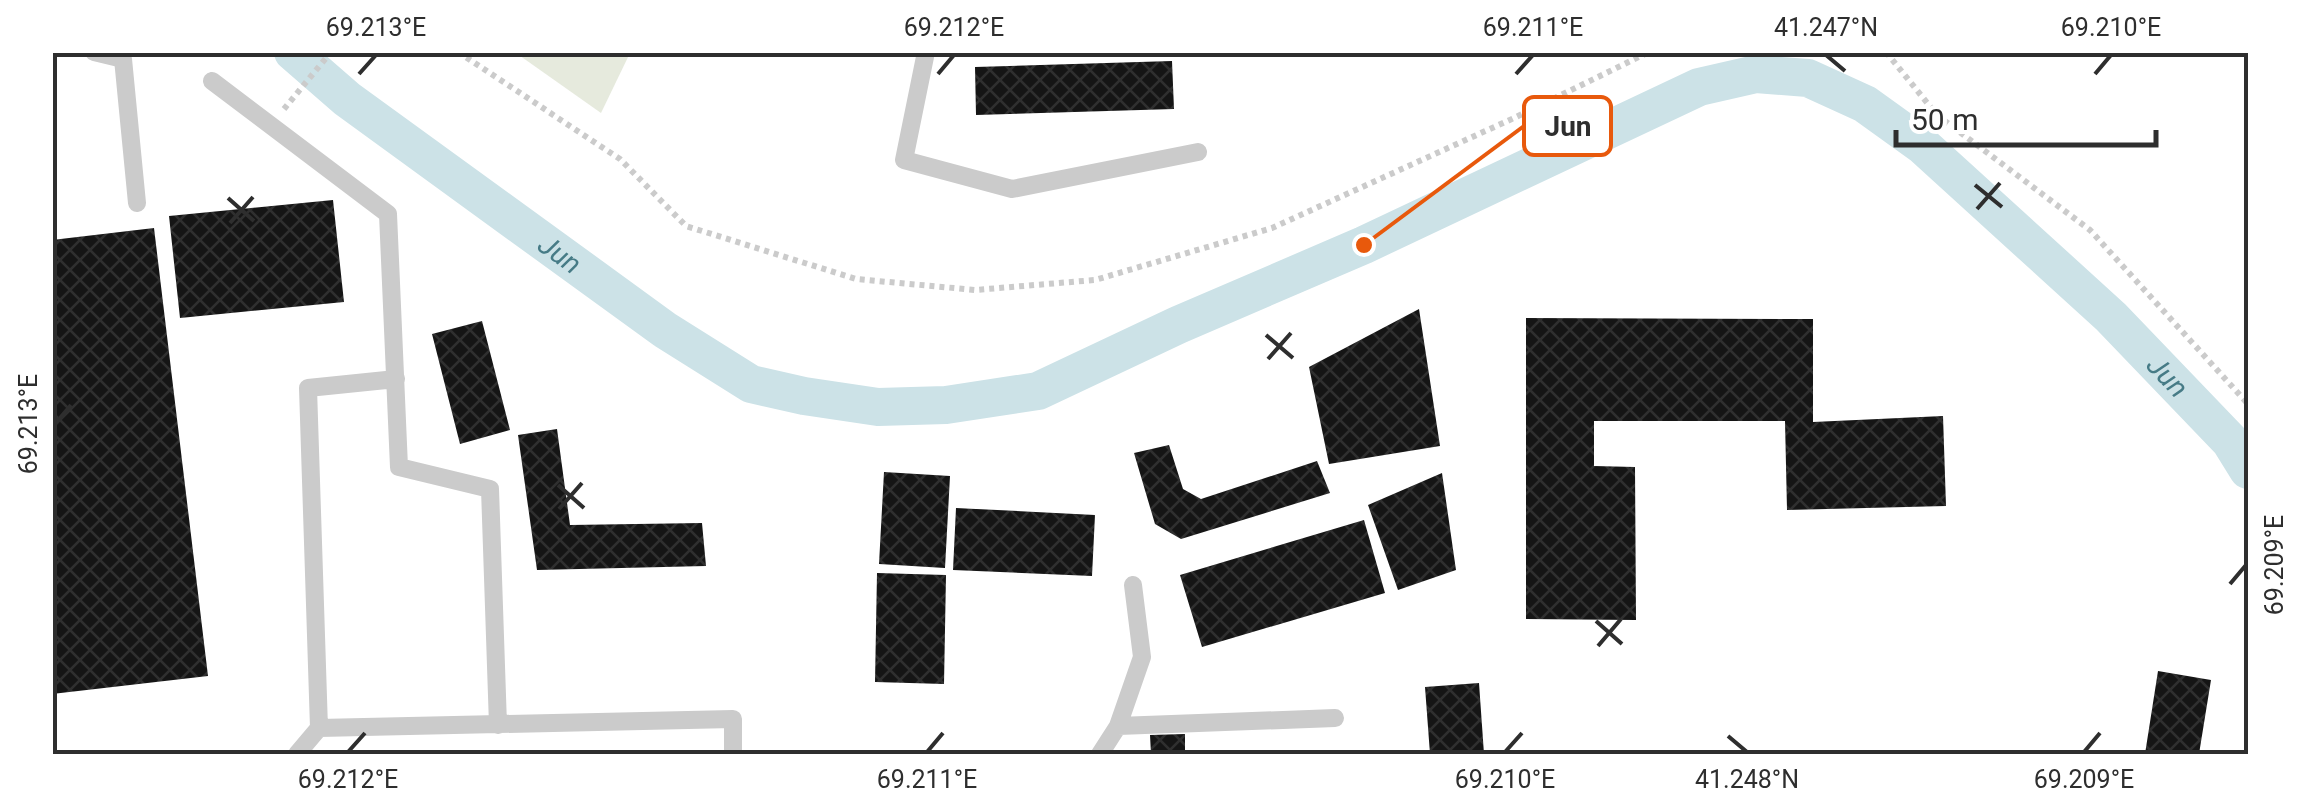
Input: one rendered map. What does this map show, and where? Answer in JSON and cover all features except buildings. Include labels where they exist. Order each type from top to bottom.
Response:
[{"type":"lane","points":[[94,52],[123,59],[136,203]]},
{"type":"lane","points":[[926,52],[904,160],[1012,189],[1198,152]]},
{"type":"lane","points":[[212,81],[388,214],[399,467],[490,489],[498,724]]},
{"type":"lane","points":[[296,754],[319,728],[308,388],[396,380]]},
{"type":"lane","points":[[1100,754],[1118,726],[1142,657],[1132,585]]},
{"type":"lane","points":[[1118,726],[1335,718]]},
{"type":"lane","points":[[319,728],[734,719],[734,754]]},
{"type":"path","points":[[284,110],[332,52]]},
{"type":"path","points":[[1886,52],[1937,115],[2090,230],[2248,404]]},
{"type":"shaded area","points":[[516,53],[630,53],[601,113]]},
{"type":"waterway","name":"Jun","points":[[293,52],[347,99],[665,330],[751,384],[878,407],[946,405],[1038,391],[1178,325],[1364,245],[1699,87],[1756,74],[1808,78],[1865,104],[1922,145],[2111,317],[2230,441],[2248,470]]},
{"type":"place","name":"Jun","points":[[1364,245]]}]
